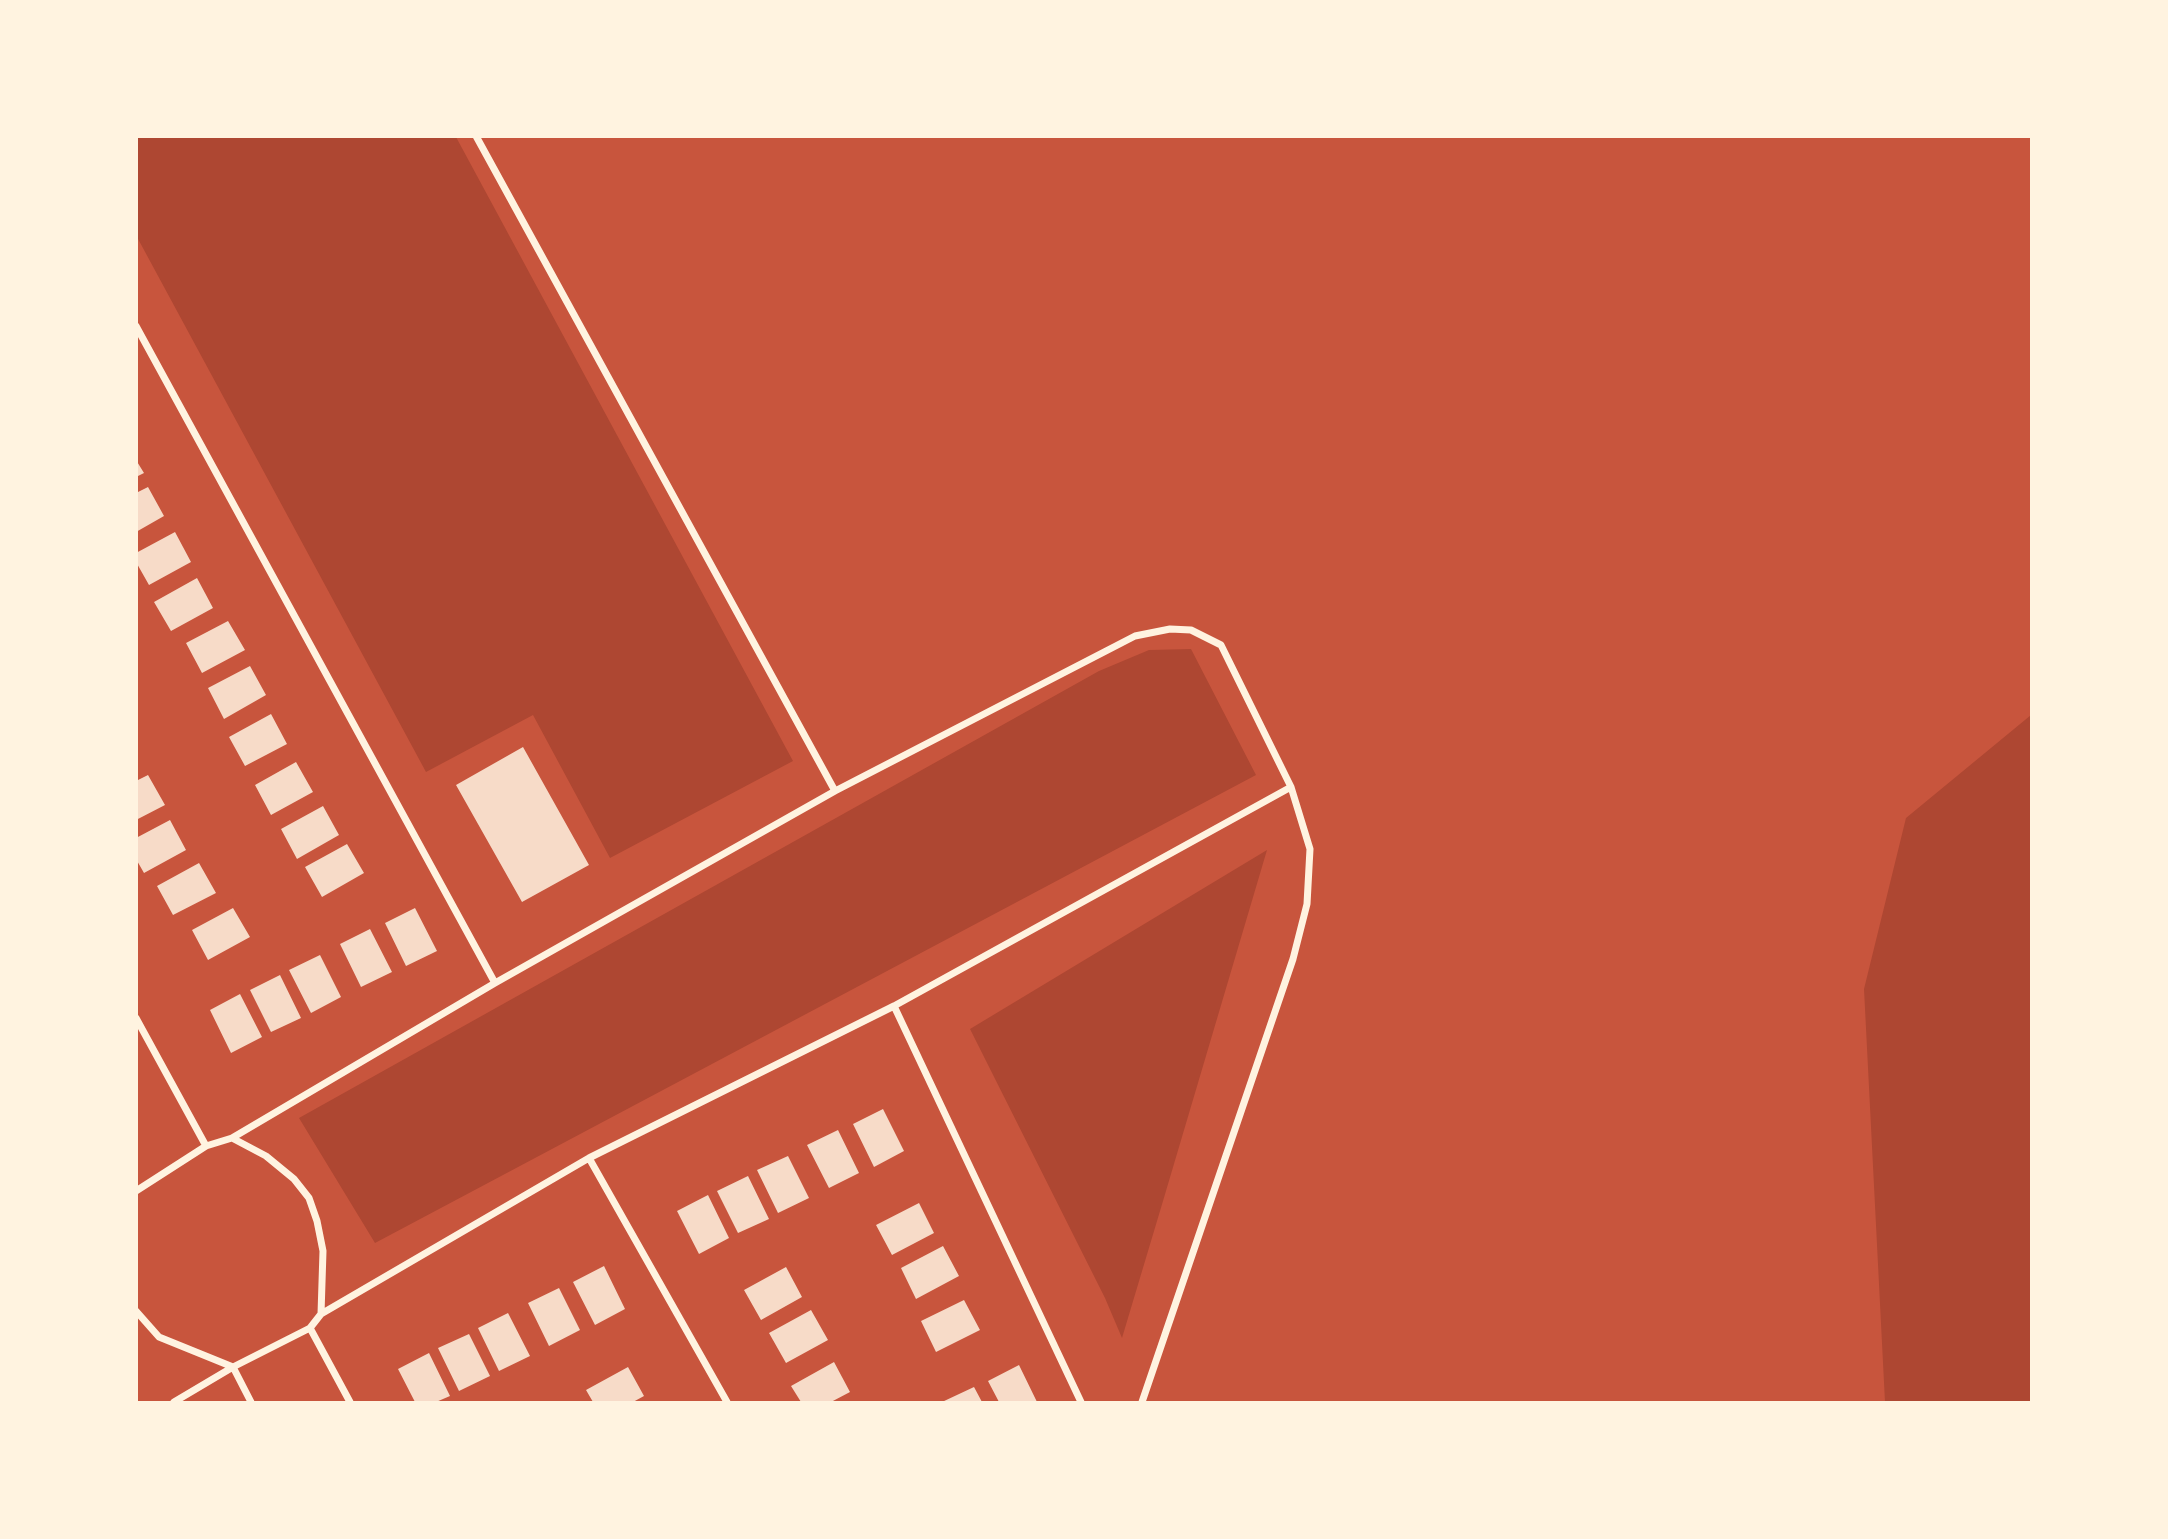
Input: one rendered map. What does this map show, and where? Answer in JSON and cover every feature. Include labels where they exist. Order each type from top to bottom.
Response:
[{"type":"street","points":[[476,136],[835,791]]},
{"type":"street","points":[[136,326],[495,982]]},
{"type":"street","points":[[136,1191],[206,1146],[232,1138],[495,982],[835,791],[1135,636],[1170,629],[1191,630],[1221,645],[1291,787],[1310,849],[1304,915],[1293,959],[1142,1402]]},
{"type":"street","points":[[174,1402],[233,1367],[310,1328],[321,1314],[589,1158],[894,1006],[1291,787]]},
{"type":"street","points":[[894,1006],[1081,1402]]},
{"type":"street","points":[[136,1018],[206,1146]]},
{"type":"street","points":[[232,1138],[266,1156],[294,1179],[309,1198],[323,1251],[321,1314]]},
{"type":"street","points":[[589,1158],[727,1402]]},
{"type":"street","points":[[136,1311],[159,1337],[233,1367],[251,1402]]},
{"type":"street","points":[[310,1328],[350,1402]]},
{"type":"shaded area","points":[[136,137],[456,137],[793,761],[610,858],[533,715],[426,772],[137,237]]},
{"type":"shaded area","points":[[1191,649],[1256,775],[375,1243],[299,1118],[1099,671],[1149,650]]},
{"type":"shaded area","points":[[2031,715],[2031,1402],[1885,1402],[1864,989],[1906,818]]},
{"type":"shaded area","points":[[1267,850],[1122,1338],[1105,1298],[970,1029]]},
{"type":"building","points":[[136,460],[144,473],[136,477]]},
{"type":"building","points":[[148,487],[164,516],[136,532],[136,493]]},
{"type":"building","points":[[175,532],[191,562],[149,585],[136,562],[136,553]]},
{"type":"building","points":[[197,578],[213,608],[171,631],[154,602]]},
{"type":"building","points":[[228,621],[245,650],[202,673],[186,643]]},
{"type":"building","points":[[250,666],[266,695],[224,719],[208,688]]},
{"type":"building","points":[[271,714],[287,744],[245,766],[229,737]]},
{"type":"building","points":[[523,747],[589,865],[522,902],[456,785]]},
{"type":"building","points":[[296,762],[313,792],[271,815],[255,785]]},
{"type":"building","points":[[148,775],[165,805],[136,820],[136,781]]},
{"type":"building","points":[[323,806],[339,835],[297,859],[281,829]]},
{"type":"building","points":[[170,820],[186,850],[144,873],[136,859],[136,838]]},
{"type":"building","points":[[347,844],[364,873],[322,897],[305,867]]},
{"type":"building","points":[[199,863],[216,893],[173,915],[157,886]]},
{"type":"building","points":[[233,908],[250,937],[208,960],[192,930]]},
{"type":"building","points":[[415,908],[437,951],[406,966],[385,923]]},
{"type":"building","points":[[370,929],[392,972],[361,987],[340,944]]},
{"type":"building","points":[[320,955],[341,997],[311,1013],[289,970]]},
{"type":"building","points":[[280,975],[301,1018],[271,1032],[250,990]]},
{"type":"building","points":[[240,994],[262,1037],[231,1053],[210,1010]]},
{"type":"building","points":[[883,1109],[904,1151],[874,1167],[853,1124]]},
{"type":"building","points":[[838,1130],[859,1173],[829,1188],[807,1145]]},
{"type":"building","points":[[788,1156],[809,1198],[778,1213],[757,1170]]},
{"type":"building","points":[[748,1176],[769,1219],[738,1233],[717,1191]]},
{"type":"building","points":[[708,1195],[729,1238],[699,1254],[677,1211]]},
{"type":"building","points":[[919,1203],[934,1233],[892,1255],[876,1225]]},
{"type":"building","points":[[943,1246],[959,1276],[916,1299],[901,1268]]},
{"type":"building","points":[[604,1266],[625,1309],[595,1325],[573,1282]]},
{"type":"building","points":[[786,1267],[802,1297],[761,1320],[744,1290]]},
{"type":"building","points":[[559,1288],[580,1330],[549,1346],[528,1303]]},
{"type":"building","points":[[964,1300],[980,1330],[936,1352],[921,1321]]},
{"type":"building","points":[[811,1310],[828,1340],[786,1363],[769,1333]]},
{"type":"building","points":[[508,1313],[530,1356],[499,1371],[478,1328]]},
{"type":"building","points":[[469,1334],[490,1376],[459,1391],[438,1348]]},
{"type":"building","points":[[429,1353],[450,1396],[436,1402],[415,1402],[398,1369]]},
{"type":"building","points":[[834,1362],[850,1392],[831,1402],[801,1402],[791,1386]]},
{"type":"building","points":[[1019,1365],[1037,1402],[999,1402],[988,1381]]},
{"type":"building","points":[[628,1367],[644,1396],[633,1402],[593,1402],[586,1390]]},
{"type":"building","points":[[974,1387],[982,1402],[942,1402]]}]
